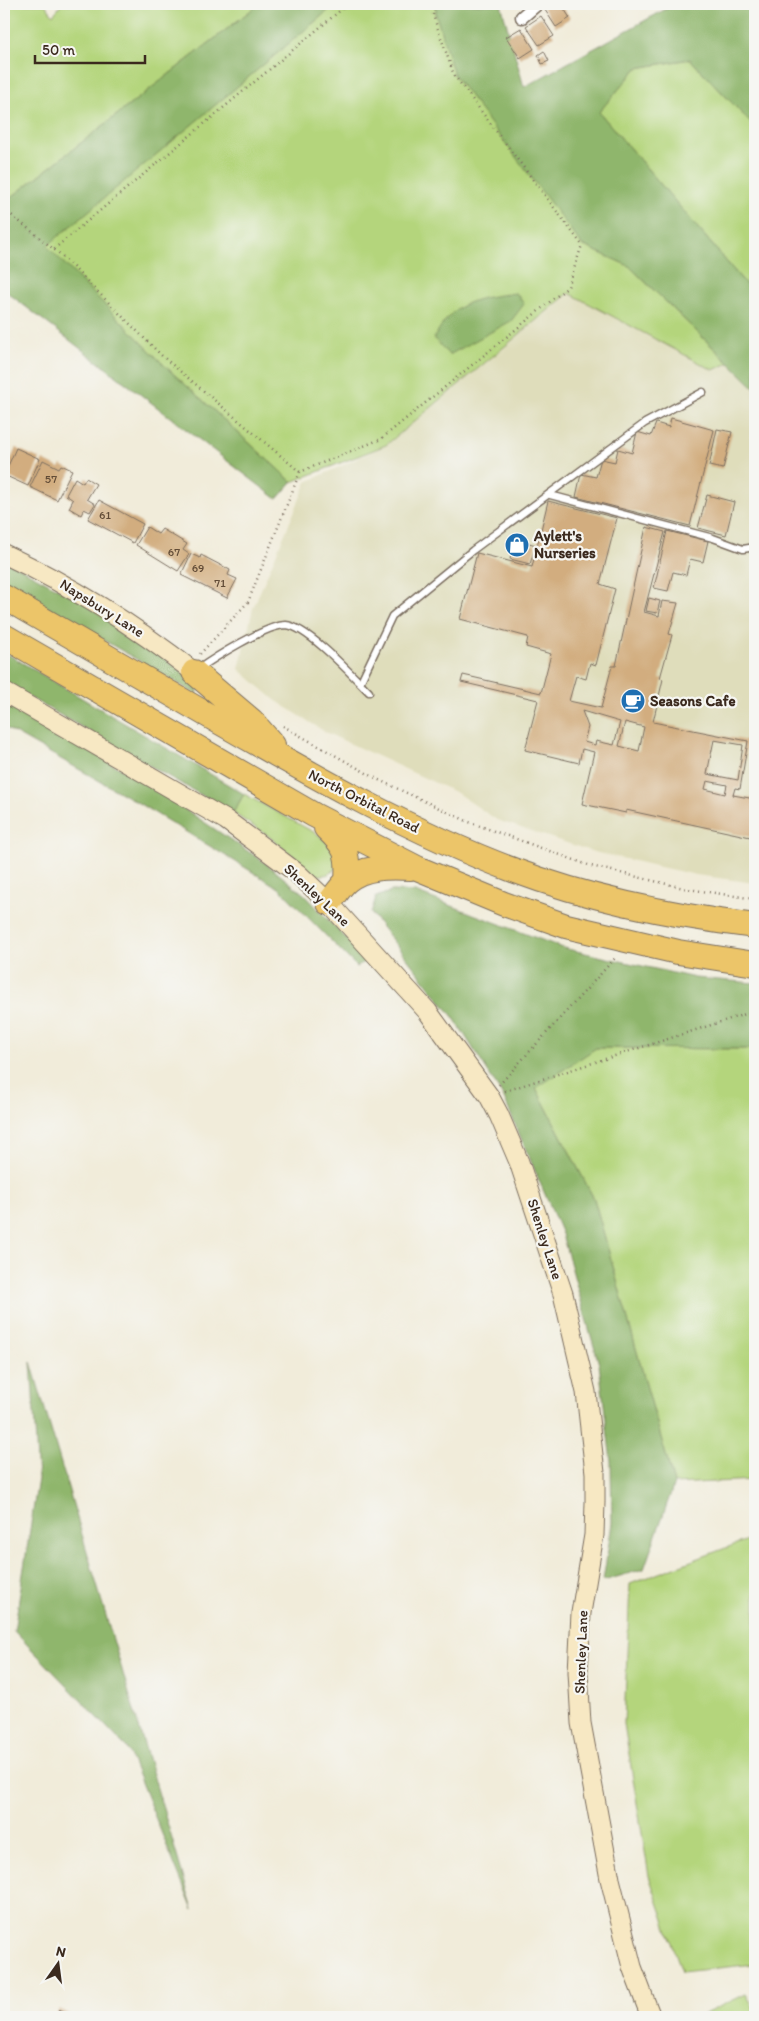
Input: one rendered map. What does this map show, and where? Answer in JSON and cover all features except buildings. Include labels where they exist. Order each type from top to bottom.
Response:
[{"type":"highway","name":"North Orbital Road","points":[[4,597],[286,760],[411,826],[513,870],[625,903],[663,912],[755,926]]},
{"type":"highway","points":[[4,636],[314,815],[417,868],[504,904],[566,926],[630,942],[755,964]]},
{"type":"highway","points":[[191,669],[252,721],[286,760]]},
{"type":"highway","points":[[314,815],[340,842],[346,852],[348,860],[347,881]]},
{"type":"highway","points":[[329,903],[347,881],[383,866],[417,868]]},
{"type":"main road","name":"Napsbury Lane","points":[[4,554],[79,592],[136,627],[191,669]]},
{"type":"main road","name":"Shenley Lane","points":[[4,692],[226,820],[297,873],[329,903],[428,1012],[489,1096],[519,1162],[554,1267],[586,1392],[595,1473],[596,1502],[594,1535],[581,1613],[578,1672],[581,1722],[610,1878],[632,1967],[651,2017]]},
{"type":"street","points":[[522,18],[537,4]]},
{"type":"lane","points":[[360,683],[392,616],[473,550],[645,423],[703,392]]},
{"type":"lane","points":[[550,495],[713,538],[743,549],[755,547]]},
{"type":"lane","points":[[191,669],[258,634],[286,625],[304,631],[369,692]]},
{"type":"path","points":[[54,249],[348,4]]},
{"type":"path","points":[[191,669],[248,602],[300,472],[381,439],[568,287],[582,245],[454,75],[433,15],[434,4]]},
{"type":"path","points":[[4,209],[54,249],[162,356],[300,472]]},
{"type":"path","points":[[278,723],[379,780],[469,822],[591,866],[688,889],[755,899]]},
{"type":"path","points":[[489,1096],[630,942]]},
{"type":"path","points":[[489,1096],[755,1010]]},
{"type":"shaded area","name":"Aylett's Nurseries","points":[[569,293],[713,370],[729,363],[755,388],[755,883],[696,875],[594,852],[497,820],[457,793],[325,732],[275,700],[239,669],[253,608],[307,482],[386,445]]},
{"type":"green space","points":[[4,4],[45,4],[53,15],[62,4],[259,4],[4,203]]},
{"type":"green space","points":[[259,4],[336,4],[47,246],[165,366],[292,482],[277,499],[4,290],[4,203]]},
{"type":"green space","points":[[336,4],[436,4],[436,15],[582,245],[629,266],[729,363],[713,370],[569,293],[386,445],[292,482],[165,366],[46,246]]},
{"type":"green space","points":[[436,4],[501,4],[524,87],[675,4],[755,4],[755,127],[690,59],[637,68],[599,112],[755,295],[755,388],[629,266],[582,245],[454,75],[436,15]]},
{"type":"green space","points":[[690,59],[755,127],[755,295],[599,112],[637,68]]},
{"type":"green space","points":[[516,293],[524,304],[511,321],[449,355],[434,338],[442,325],[458,308],[478,299]]},
{"type":"green space","points":[[4,559],[97,610],[201,685],[196,694],[4,582]]},
{"type":"green space","points":[[4,652],[244,794],[233,813],[4,683]]},
{"type":"green space","points":[[4,703],[144,782],[264,862],[305,895],[366,960],[357,967],[279,888],[130,798],[4,727]]},
{"type":"green space","points":[[244,794],[319,835],[331,846],[338,864],[334,870],[326,875],[316,875],[267,835],[233,813]]},
{"type":"green space","points":[[392,891],[415,892],[563,948],[695,978],[755,983],[755,1049],[596,1048],[536,1088],[594,1199],[674,1484],[644,1569],[603,1581],[612,1523],[611,1461],[599,1364],[562,1234],[503,1096],[454,1018],[371,913],[376,897]]},
{"type":"green space","points":[[595,1048],[755,1049],[755,1480],[674,1484],[594,1199],[536,1088]]},
{"type":"green space","points":[[31,1362],[193,1910],[127,1748],[14,1631],[38,1479]]},
{"type":"green space","points":[[755,1537],[755,1964],[682,1972],[649,1876],[624,1724],[630,1584]]},
{"type":"green space","points":[[746,1994],[755,2010],[755,2017],[698,2017]]},
{"type":"place","name":"Aylett's Nurseries","points":[[517,545]]},
{"type":"place","name":"Seasons Cafe","points":[[633,701]]}]
